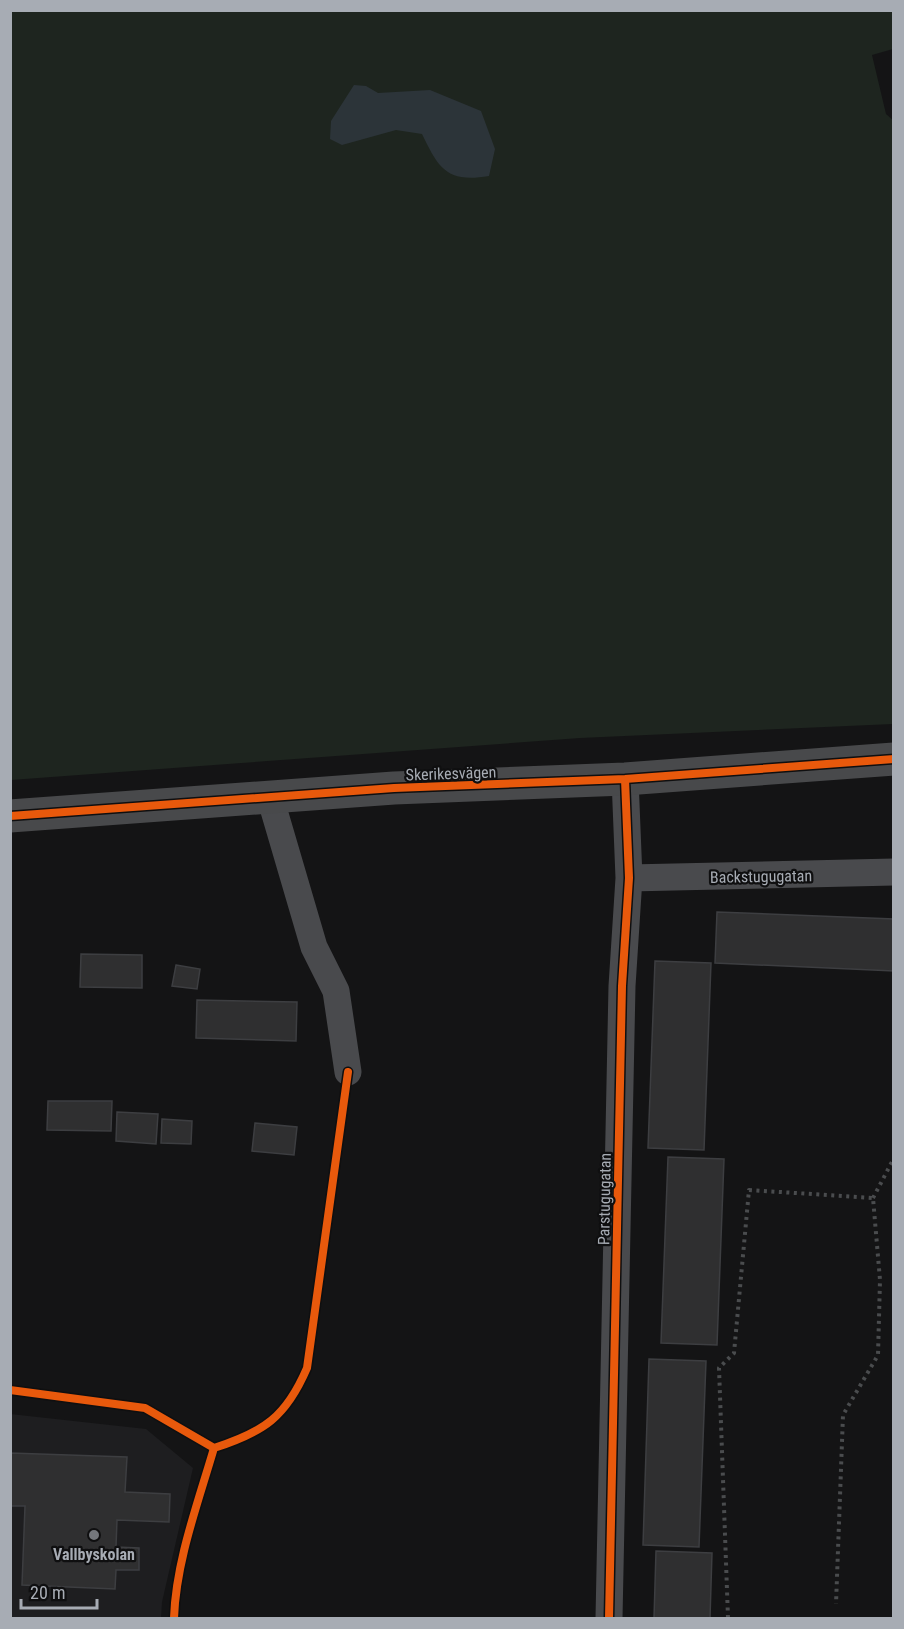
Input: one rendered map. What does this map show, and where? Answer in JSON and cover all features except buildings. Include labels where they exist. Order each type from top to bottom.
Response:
[{"type":"street","name":"Skerikesvägen","points":[[10,816],[394,788],[625,779],[894,759]]},
{"type":"street","name":"Parstugugatan","points":[[609,1618],[622,986],[629,878],[625,779]]},
{"type":"street","points":[[270,797],[314,947],[336,991],[348,1072]]},
{"type":"street","name":"Backstugugatan","points":[[629,878],[894,872]]},
{"type":"path","points":[[847,1605],[836,1607],[843,1415],[878,1355],[880,1280],[873,1198],[894,1158]]},
{"type":"path","points":[[729,1618],[719,1368],[734,1353],[748,1190],[873,1198]]},
{"type":"shaded area","points":[[11,11],[893,11],[893,49],[872,55],[886,114],[894,121],[893,724],[580,738],[11,780]]},
{"type":"shaded area","points":[[354,85],[366,86],[378,93],[430,90],[481,111],[495,149],[489,176],[463,177],[446,171],[434,156],[422,134],[396,130],[342,145],[330,139],[331,121]]},
{"type":"shaded area","name":"Vallbyskolan","points":[[10,1414],[146,1429],[193,1468],[162,1602],[161,1618],[11,1618]]},
{"type":"cycle path","points":[[10,816],[394,788],[625,779],[894,759]]},
{"type":"cycle path","points":[[609,1618],[622,986],[629,878],[625,779]]},
{"type":"cycle path","points":[[10,1390],[145,1408],[214,1448],[260,1429],[282,1411],[307,1368],[348,1072]]},
{"type":"cycle path","points":[[174,1618],[183,1554],[214,1448]]},
{"type":"place","name":"Vallbyskolan","points":[[94,1535]]}]
